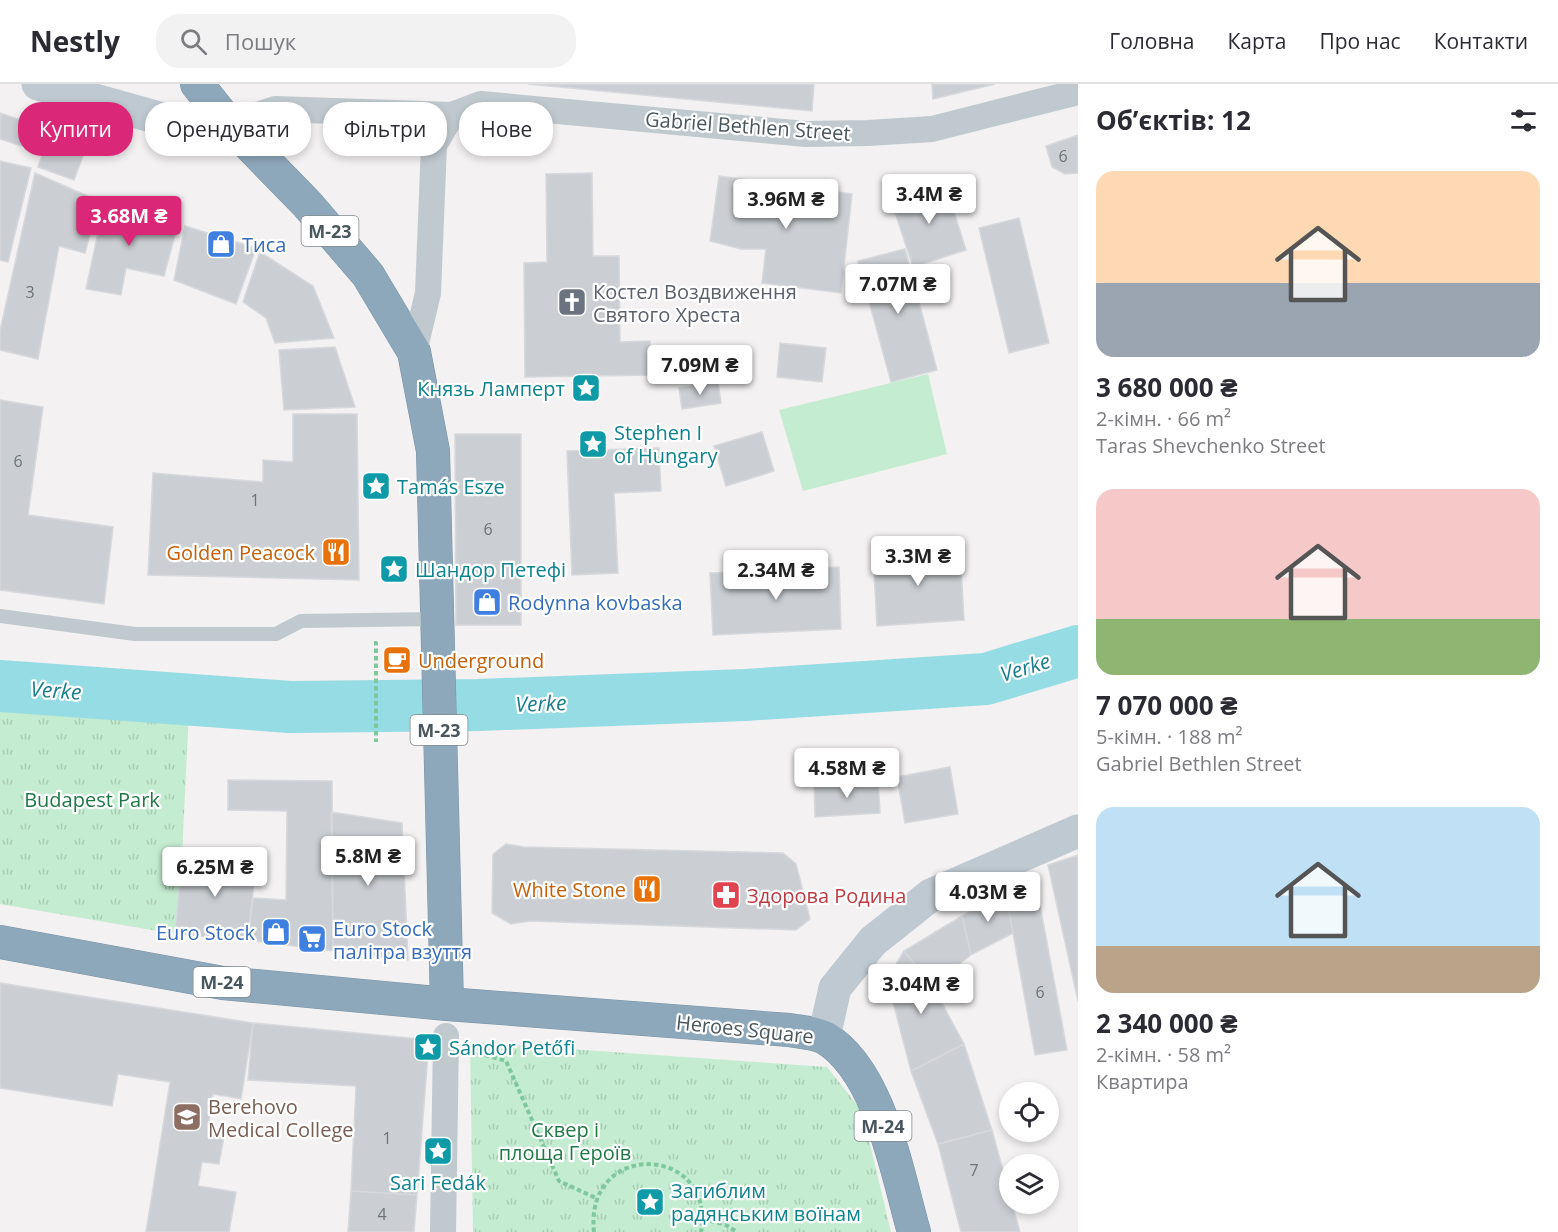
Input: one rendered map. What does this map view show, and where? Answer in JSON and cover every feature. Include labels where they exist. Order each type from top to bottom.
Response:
[{"type":"highway","name":"М-23","points":[[197,84],[211,102]]},
{"type":"highway","name":"М-23","points":[[261,156],[308,204],[368,275],[414,352],[433,451],[447,1004]]},
{"type":"highway","name":"М-24","points":[[0,942],[224,983],[447,1004]]},
{"type":"highway","name":"Heroes Square","points":[[447,1004],[789,1030],[824,1037],[853,1060],[872,1092],[914,1232]]},
{"type":"main road","points":[[38,84],[145,114]]},
{"type":"main road","points":[[824,1037],[835,988],[873,941],[931,895],[1078,831]]},
{"type":"street","name":"Gabriel Bethlen Street","points":[[452,115],[481,104],[806,134],[868,133],[932,129],[1078,92]]},
{"type":"street","points":[[311,111],[452,115],[435,145],[428,292],[414,352]]},
{"type":"street","points":[[443,1232],[446,1036]]},
{"type":"lane","points":[[0,616],[135,634],[276,634],[301,621],[436,625]]},
{"type":"path","points":[[376,643],[374,690],[376,742]]},
{"type":"path","points":[[478,1053],[506,1061],[560,1181],[596,1198]]},
{"type":"path","points":[[594,1232],[592,1215],[596,1198],[606,1182],[621,1170],[639,1163],[658,1164],[676,1171],[691,1183],[700,1200],[703,1219],[701,1232]]},
{"type":"path","points":[[703,1219],[726,1225],[737,1232]]},
{"type":"green space","points":[[928,374],[947,454],[803,491],[779,410]]},
{"type":"green space","name":"Budapest Park","points":[[0,697],[189,710],[182,856],[175,934],[0,904]]},
{"type":"green space","name":"Сквер і площа Героїв","points":[[470,1042],[827,1067],[862,1111],[891,1232],[473,1232]]},
{"type":"building","points":[[528,84],[814,84],[812,111]]},
{"type":"building","points":[[932,84],[995,84],[933,99]]},
{"type":"building","points":[[0,113],[18,119],[18,145],[0,139]]},
{"type":"building","points":[[1078,135],[1078,173],[1065,174],[1052,167],[1046,146]]},
{"type":"building","points":[[42,156],[83,156],[74,180],[38,167]]},
{"type":"building","points":[[0,161],[31,168],[8,262],[0,260]]},
{"type":"building","points":[[35,173],[99,201],[85,253],[59,246],[38,359],[0,350],[0,331]]},
{"type":"building","name":"Костел Воздвиження Святого Хреста","points":[[592,173],[593,256],[619,256],[620,342],[650,341],[650,375],[525,377],[524,263],[547,262],[546,174]]},
{"type":"building","points":[[719,176],[852,194],[841,293],[762,283],[766,249],[741,249],[710,241]]},
{"type":"building","points":[[945,183],[966,250],[913,267],[891,200]]},
{"type":"building","points":[[105,200],[178,224],[164,276],[126,268],[121,295],[86,289]]},
{"type":"building","points":[[1019,218],[1049,343],[1009,353],[979,228]]},
{"type":"building","points":[[185,226],[256,248],[236,304],[174,280]]},
{"type":"building","points":[[905,249],[937,370],[891,382],[858,261]]},
{"type":"building","points":[[260,252],[313,286],[334,338],[275,343],[266,318],[243,302]]},
{"type":"building","points":[[780,343],[826,348],[822,382],[777,377]]},
{"type":"building","points":[[335,347],[355,407],[284,410],[279,350]]},
{"type":"building","points":[[718,382],[721,403],[682,409],[679,388]]},
{"type":"building","points":[[0,400],[43,407],[28,515],[113,527],[104,604],[0,590]]},
{"type":"building","points":[[293,414],[357,414],[359,580],[148,575],[153,473],[263,482],[263,460],[293,462]]},
{"type":"building","points":[[762,432],[774,471],[726,486],[714,446]]},
{"type":"building","points":[[455,434],[521,434],[521,625],[456,625]]},
{"type":"building","points":[[659,448],[661,491],[614,493],[618,573],[572,575],[567,451]]},
{"type":"building","points":[[960,548],[964,620],[877,626],[873,553]]},
{"type":"building","points":[[839,567],[841,629],[713,635],[710,573]]},
{"type":"building","points":[[950,767],[958,814],[905,823],[897,777]]},
{"type":"building","points":[[228,780],[332,781],[333,951],[248,940],[253,898],[286,900],[287,811],[228,810]]},
{"type":"building","points":[[878,780],[880,813],[815,817],[814,784]]},
{"type":"building","points":[[331,812],[402,823],[408,960],[333,951]]},
{"type":"building","name":"White Stone","points":[[506,844],[524,847],[783,853],[796,864],[810,919],[796,930],[530,921],[511,924],[492,913],[493,854]]},
{"type":"building","points":[[1078,855],[1078,1001],[1048,865]]},
{"type":"building","points":[[182,856],[256,863],[248,940],[175,934]]},
{"type":"building","points":[[1034,873],[1067,1050],[1035,1055],[1005,889]]},
{"type":"building","points":[[1005,889],[1013,933],[971,955],[962,916]]},
{"type":"building","points":[[962,916],[971,955],[932,985],[904,951]]},
{"type":"building","points":[[904,951],[932,985],[964,1044],[911,1071],[887,979]]},
{"type":"building","name":"Berehovo Medical College","points":[[0,983],[253,1023],[241,1099],[213,1094],[208,1128],[225,1131],[219,1164],[202,1162],[198,1186],[236,1192],[229,1232],[146,1232],[170,1082],[118,1074],[112,1106],[0,1088]]},
{"type":"building","points":[[253,1023],[429,1040],[417,1195],[351,1191],[356,1086],[248,1080]]},
{"type":"building","points":[[964,1044],[992,1130],[938,1144],[911,1071]]},
{"type":"building","points":[[992,1130],[999,1156],[999,1214],[1015,1214],[1020,1232],[961,1232],[938,1144]]},
{"type":"building","points":[[351,1191],[417,1195],[414,1232],[348,1232]]},
{"type":"waterway","name":"Verke","points":[[0,686],[290,707],[479,705],[745,695],[986,679],[1078,651]]},
{"type":"place","name":"Тиса","points":[[221,244]]},
{"type":"place","name":"Костел Воздвиження Святого Хреста","points":[[572,302]]},
{"type":"place","name":"Князь Ламперт","points":[[586,388]]},
{"type":"place","name":"Stephen I of Hungary","points":[[593,444]]},
{"type":"place","name":"Tamás Esze","points":[[376,486]]},
{"type":"place","name":"Golden Peacock","points":[[336,552]]},
{"type":"place","name":"Шандор Петефі","points":[[394,569]]},
{"type":"place","name":"Rodynna kovbaska","points":[[487,602]]},
{"type":"place","name":"Underground","points":[[397,660]]},
{"type":"place","name":"White Stone","points":[[647,889]]},
{"type":"place","name":"Здорова Родина","points":[[726,895]]},
{"type":"place","name":"Euro Stock","points":[[276,932]]},
{"type":"place","name":"Euro Stock палітра взуття","points":[[312,939]]},
{"type":"place","name":"Sándor Petőfi","points":[[428,1047]]},
{"type":"place","name":"Berehovo Medical College","points":[[187,1117]]},
{"type":"place","name":"Sari Fedák","points":[[438,1151]]},
{"type":"place","name":"Загиблим радянським воїнам","points":[[650,1202]]}]
